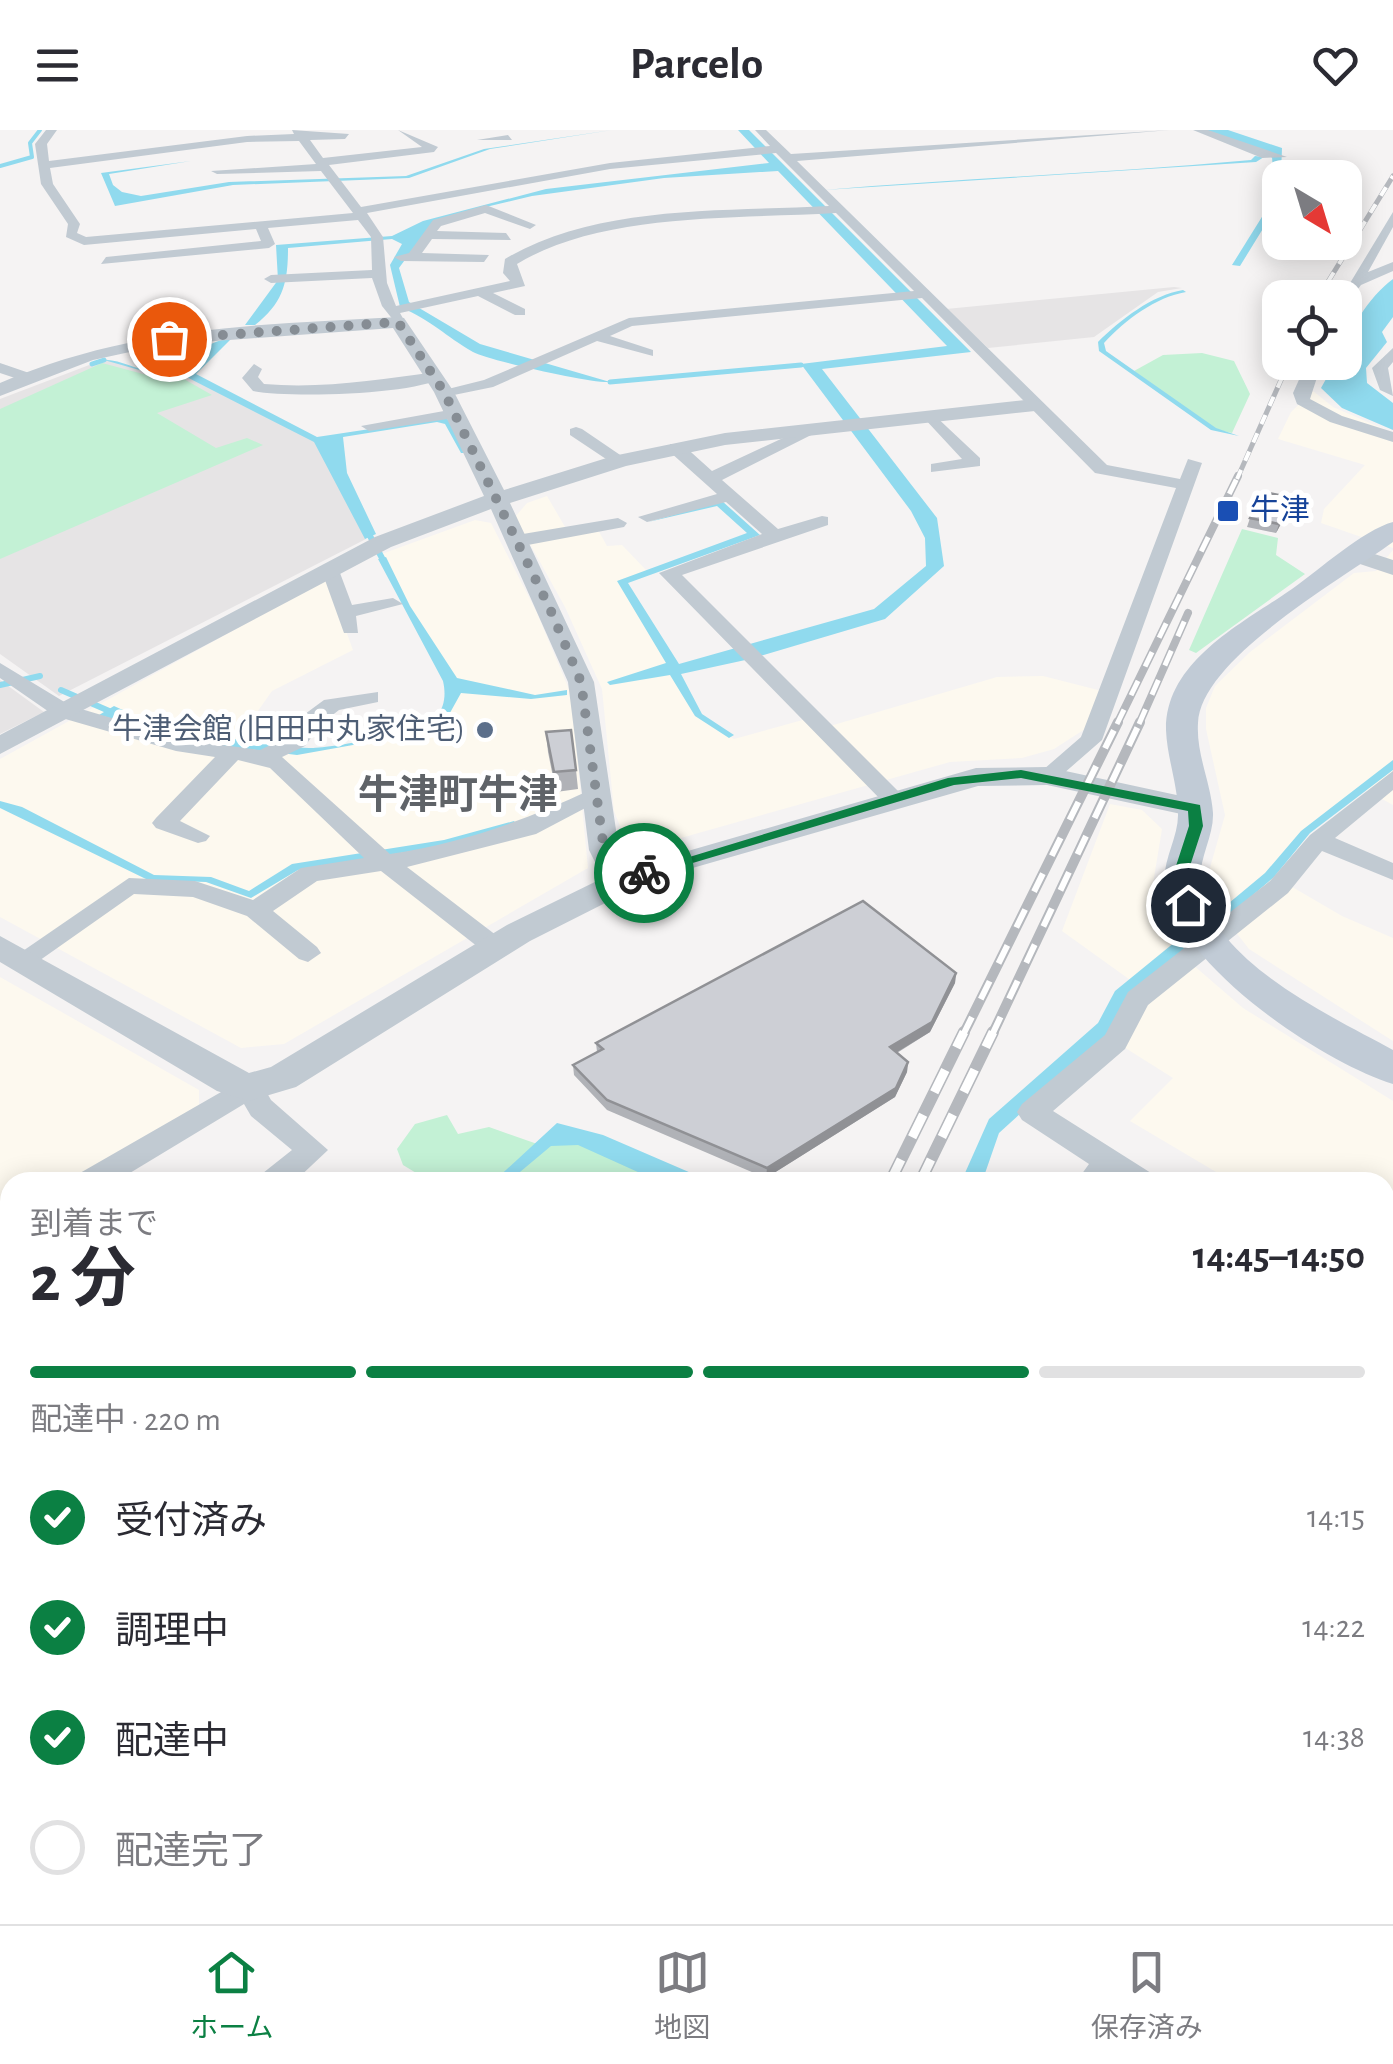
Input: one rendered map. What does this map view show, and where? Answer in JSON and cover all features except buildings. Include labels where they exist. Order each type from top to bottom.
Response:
[{"type":"main road","points":[[1393,530],[1221,652],[1197,676],[1183,699],[1178,726],[1196,826],[1182,869],[1183,889],[1209,942],[1268,993],[1393,1069]]},
{"type":"street","points":[[52,130],[41,144],[47,184],[74,224],[70,234],[84,241],[361,213],[555,174],[755,151],[783,153],[1165,130]]},
{"type":"street","points":[[406,134],[437,130]]},
{"type":"street","points":[[760,130],[1101,469],[1185,485]]},
{"type":"street","points":[[1198,130],[1266,156],[1281,157]]},
{"type":"street","points":[[217,171],[434,150],[406,134]]},
{"type":"street","points":[[45,164],[300,135],[345,136]]},
{"type":"street","points":[[300,135],[361,213],[379,245],[378,274],[395,317],[454,414],[518,540],[581,682],[604,850],[620,880]]},
{"type":"street","points":[[482,140],[506,136]]},
{"type":"street","points":[[252,158],[320,161]]},
{"type":"street","points":[[0,390],[96,354],[192,335],[395,317],[421,304],[520,283],[510,273],[510,262],[524,249],[560,235],[839,209]]},
{"type":"street","points":[[413,256],[437,223],[486,210],[530,225]]},
{"type":"street","points":[[1359,280],[1369,253],[1393,216]]},
{"type":"street","points":[[98,240],[109,267],[269,244],[260,225]]},
{"type":"street","points":[[428,236],[506,238]]},
{"type":"street","points":[[379,245],[413,256],[484,258]]},
{"type":"street","points":[[1362,280],[1393,266]]},
{"type":"street","points":[[272,279],[378,274]]},
{"type":"street","points":[[480,292],[520,312]]},
{"type":"street","points":[[254,369],[250,378],[259,388],[294,391],[488,384],[628,322],[924,294]]},
{"type":"street","points":[[580,323],[648,353]]},
{"type":"street","points":[[1393,352],[1380,368],[1386,386],[1393,391]]},
{"type":"street","points":[[0,368],[30,378]]},
{"type":"street","points":[[1309,380],[1302,400],[1336,419],[1393,438]]},
{"type":"street","points":[[294,391],[322,412]]},
{"type":"street","points":[[0,746],[376,546],[495,500],[676,448],[1035,404]]},
{"type":"street","points":[[369,426],[454,414]]},
{"type":"street","points":[[931,416],[974,462],[937,468]]},
{"type":"street","points":[[712,478],[817,428]]},
{"type":"street","points":[[576,432],[621,461]]},
{"type":"street","points":[[676,448],[775,536]]},
{"type":"street","points":[[1047,776],[1091,740],[1194,464]]},
{"type":"street","points":[[647,517],[728,496]]},
{"type":"street","points":[[822,520],[669,573],[893,799]]},
{"type":"street","points":[[518,540],[618,523]]},
{"type":"street","points":[[1356,555],[1393,568]]},
{"type":"street","points":[[330,569],[348,620],[393,604]]},
{"type":"street","points":[[11,677],[76,705],[230,755],[263,756],[297,741],[313,719],[332,705],[370,697]]},
{"type":"street","points":[[198,836],[164,823],[230,755]]},
{"type":"street","points":[[263,756],[278,764],[376,855],[496,948]]},
{"type":"street","points":[[108,1172],[249,1087],[283,1077],[496,948],[620,880],[976,777],[1047,776],[1195,808]]},
{"type":"street","points":[[1099,1172],[1032,1112],[1115,1042],[1138,999],[1279,887],[1318,840],[1387,790]]},
{"type":"street","points":[[256,910],[310,874],[376,855],[442,854],[528,829],[598,795]]},
{"type":"street","points":[[1318,840],[1393,872]]},
{"type":"street","points":[[286,1172],[313,1150],[261,1108],[249,1087],[230,1081],[10,956],[129,886],[195,889],[256,910],[308,953]]},
{"type":"shaded area","points":[[1182,288],[1158,292],[1094,337],[988,348],[946,309]]},
{"type":"shaded area","points":[[105,359],[149,372],[170,367],[318,442],[366,539],[59,696],[0,654],[0,399]]},
{"type":"shaded area","points":[[1313,391],[1333,407],[1393,433],[1393,548],[1321,523],[1324,509],[1365,465],[1278,439],[1291,412]]},
{"type":"shaded area","points":[[547,496],[568,532],[597,528],[607,546],[622,545],[647,571],[624,582],[698,716],[734,739],[817,716],[830,726],[997,677],[1043,676],[1102,691],[1085,729],[1054,749],[1022,758],[950,762],[642,849],[626,841],[614,811],[602,689],[565,607],[515,517],[527,503]]},
{"type":"shaded area","points":[[475,520],[491,523],[536,611],[571,694],[588,868],[284,1044],[241,1048],[0,917],[0,759],[327,579],[353,650],[272,691],[236,742],[301,752],[419,730],[444,715],[454,689],[379,555]]},
{"type":"shaded area","points":[[1393,550],[1393,805],[1362,788],[1304,831],[1270,874],[1342,916],[1393,938],[1393,1041],[1249,949],[1213,903],[1209,871],[1225,815],[1206,729],[1206,708],[1215,686],[1250,652],[1354,573],[1376,571]]},
{"type":"shaded area","points":[[0,680],[44,712],[0,734]]},
{"type":"shaded area","points":[[1110,804],[1142,810],[1162,829],[1151,896],[1192,964],[1243,1008],[1393,1101],[1393,1172],[1216,1172],[1130,1121],[1173,1078],[1100,1032],[1133,982],[1062,931]]},
{"type":"shaded area","points":[[0,977],[199,1090],[199,1105],[83,1172],[0,1172]]},
{"type":"green space","points":[[1202,353],[1234,361],[1250,394],[1232,433],[1214,429],[1134,371],[1163,355]]},
{"type":"green space","points":[[102,363],[147,375],[168,370],[212,395],[157,413],[216,448],[247,438],[263,445],[0,559],[0,409]]},
{"type":"green space","points":[[1242,529],[1278,538],[1276,555],[1305,574],[1196,653],[1189,650]]},
{"type":"green space","points":[[447,1115],[458,1134],[489,1127],[543,1146],[584,1138],[654,1172],[415,1172],[403,1165],[397,1149],[415,1124]]},
{"type":"water","points":[[612,130],[490,149],[409,178],[233,185],[115,206],[101,173],[191,161],[109,174],[113,185],[122,192],[141,196],[229,182],[406,176],[484,149]]},
{"type":"water","points":[[738,130],[749,130],[971,352],[822,369],[937,518],[944,566],[885,619],[750,659],[681,674],[702,714],[734,735],[729,738],[695,716],[670,675],[610,685],[607,682],[666,663],[617,581],[747,533],[717,506],[648,522],[722,501],[760,535],[628,583],[679,664],[874,609],[926,566],[925,538],[911,511],[801,364],[947,346],[778,171],[664,178],[532,196],[473,210],[431,224],[399,268],[409,302],[480,344],[610,382],[482,356],[400,307],[390,265],[402,244],[392,239],[288,248],[287,272],[278,300],[255,325],[245,325],[278,280],[276,245],[392,236],[423,221],[546,189],[769,163]]},
{"type":"water","points":[[1202,130],[1228,130],[1282,148],[1282,160]]},
{"type":"water","points":[[1264,157],[1256,162],[824,190],[1198,165],[1251,160]]},
{"type":"water","points":[[1262,217],[1262,230],[1240,266],[1232,265]]},
{"type":"water","points":[[1393,279],[1393,317],[1382,332],[1387,342],[1366,368],[1367,383],[1393,403],[1393,430],[1342,408],[1321,388],[1325,380],[1362,380],[1362,313]]},
{"type":"water","points":[[1186,292],[1152,304],[1131,318],[1104,343],[1106,351],[1216,428],[1239,436],[1211,430],[1099,351],[1098,342],[1126,317],[1160,297]]},
{"type":"water","points":[[232,338],[196,374],[317,437],[443,418],[450,420],[466,453],[461,453],[445,424],[437,422],[343,437],[347,473],[376,534],[365,539],[314,442],[169,368],[150,373],[104,360],[145,370],[162,369]]},
{"type":"water","points":[[386,557],[410,606],[457,678],[535,695],[567,690],[567,695],[531,699],[461,693],[446,720],[420,733],[297,755],[198,743],[99,715],[114,706],[157,722],[209,734],[309,748],[376,738],[428,722],[443,705],[443,681],[378,559]]},
{"type":"water","points":[[1393,760],[1393,770],[1310,833],[1274,877],[1232,913],[1223,908],[1265,873],[1301,831]]},
{"type":"water","points":[[0,801],[22,807],[154,875],[211,877],[249,891],[292,864],[444,840],[514,821],[517,825],[449,845],[298,870],[251,898],[206,882],[148,880],[0,808]]},
{"type":"water","points":[[1175,942],[1185,949],[1105,1037],[999,1133],[985,1172],[965,1172],[989,1119],[1098,1023],[1115,991]]},
{"type":"water","points":[[557,1123],[603,1135],[689,1172],[638,1172],[578,1145],[551,1146],[520,1172],[504,1172]]},
{"type":"waterway","points":[[0,166],[32,157],[30,143],[40,130]]},
{"type":"waterway","points":[[92,364],[104,360]]},
{"type":"waterway","points":[[610,382],[801,365]]},
{"type":"waterway","points":[[370,536],[382,558]]},
{"type":"waterway","points":[[0,685],[40,676]]},
{"type":"waterway","points":[[61,690],[116,714]]},
{"type":"railway","points":[[1329,280],[1393,176]]},
{"type":"railway","points":[[1237,479],[1281,380]]},
{"type":"railway","points":[[1117,724],[1238,476]]},
{"type":"railway","points":[[1139,724],[1188,613]]},
{"type":"railway","points":[[963,1035],[1118,722]]},
{"type":"railway","points":[[992,1035],[1140,722]]},
{"type":"railway","points":[[895,1172],[964,1032]]},
{"type":"railway","points":[[925,1172],[993,1032]]},
{"type":"way so far","points":[[169,339],[398,322],[444,392],[518,540],[581,682],[604,850],[620,880],[644,873]]},
{"type":"place","name":"牛津","points":[[1228,511]]},
{"type":"place","name":"牛津会館 (旧田中丸家住宅)","points":[[485,730]]},
{"type":"district","name":"牛津町牛津","points":[[458,796]]},
{"type":"route","points":[[644,873],[953,781],[1021,774],[1047,776],[1195,808],[1196,826],[1182,869],[1188,905]]}]
